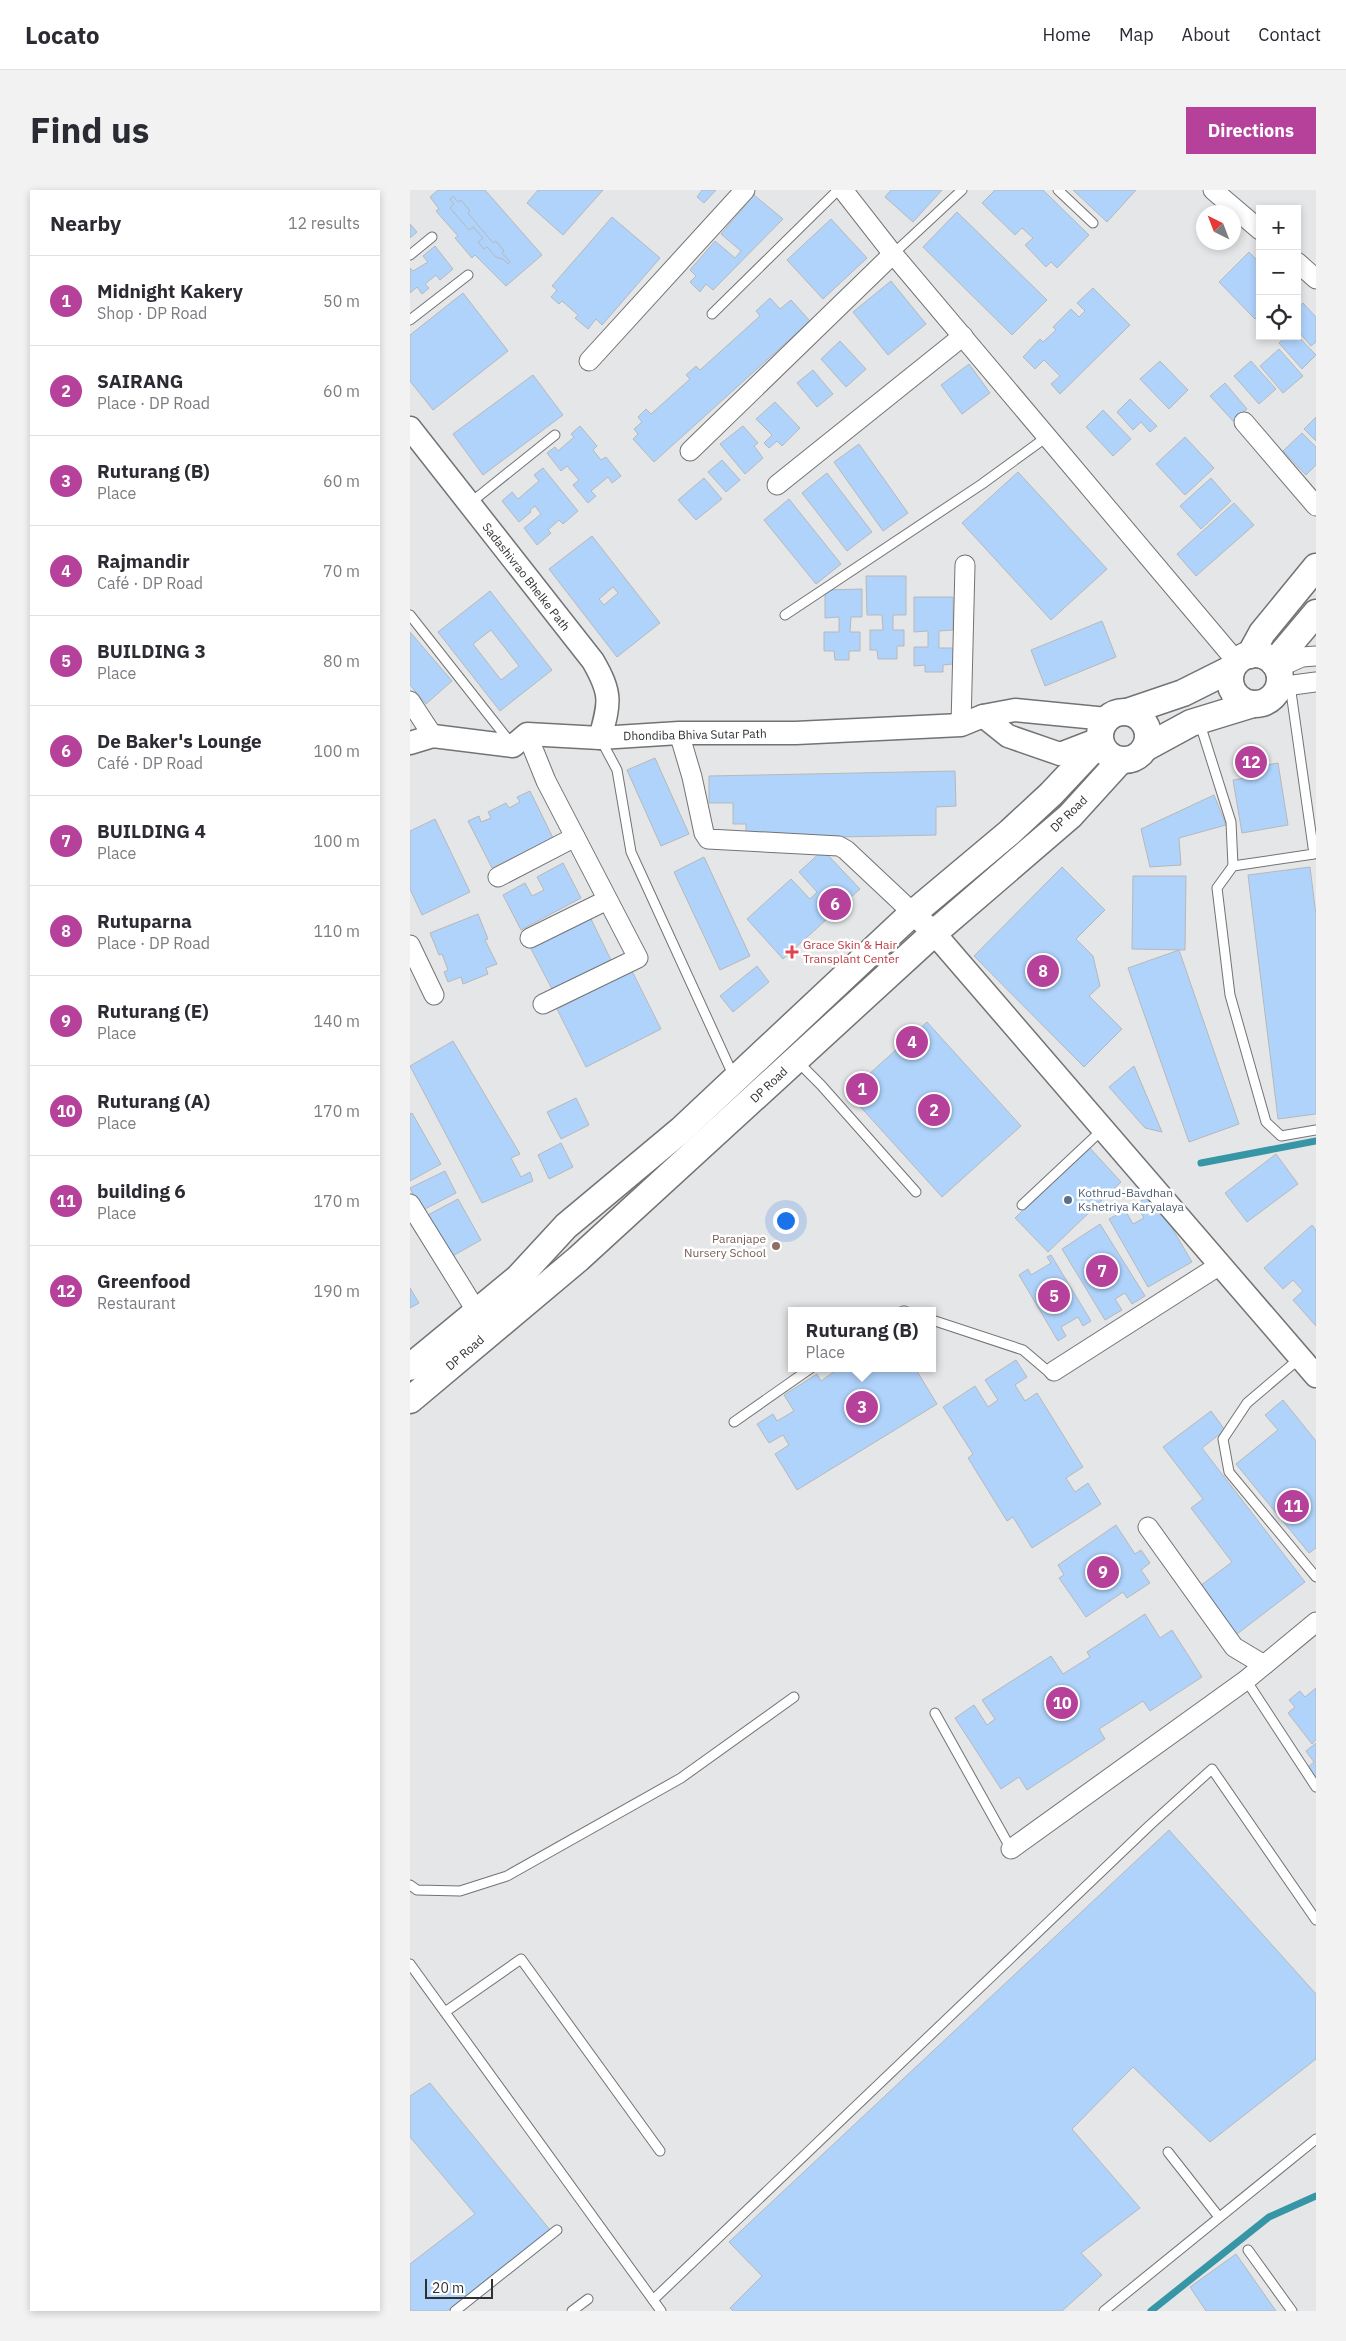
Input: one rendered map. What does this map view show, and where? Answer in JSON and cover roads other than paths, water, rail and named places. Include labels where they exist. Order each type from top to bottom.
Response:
[{"type":"main road","points":[[1145,748],[1199,721],[1268,700],[1263,670],[1262,633],[1316,567]]},
{"type":"main road","points":[[1108,728],[1183,693],[1263,670],[1316,613]]},
{"type":"main road","points":[[1252,704],[1245,703],[1233,692],[1230,677],[1263,670]]},
{"type":"main road","points":[[1136,715],[1143,721],[1148,730],[1145,748],[1139,756],[1130,760],[1120,761],[1111,758],[1104,751],[1108,728],[1136,715]]},
{"type":"main road","name":"DP Road","points":[[410,1367],[518,1278],[566,1226],[682,1130],[913,913],[1010,832],[1051,794],[1108,728]]},
{"type":"main road","name":"DP Road","points":[[410,1400],[578,1259],[934,933],[1070,816],[1120,761]]},
{"type":"street","points":[[589,361],[745,190]]},
{"type":"street","points":[[842,190],[893,254],[1048,435],[1263,670],[1316,682]]},
{"type":"street","points":[[1213,190],[1256,227]]},
{"type":"street","points":[[690,451],[893,254]]},
{"type":"street","points":[[1301,265],[1316,278]]},
{"type":"street","points":[[777,484],[963,336]]},
{"type":"street","points":[[1244,422],[1316,506]]},
{"type":"street","name":"Sadashivrao Bhelke Path","points":[[413,436],[593,661],[604,681],[609,704],[600,738]]},
{"type":"street","points":[[961,725],[965,566]]},
{"type":"street","points":[[1263,670],[1297,659],[1316,656]]},
{"type":"street","points":[[410,701],[433,736]]},
{"type":"street","name":"Dhondiba Bhiva Sutar Path","points":[[410,743],[433,736],[520,740],[600,738],[679,733],[796,733],[961,725],[983,716],[1016,710],[1108,728]]},
{"type":"street","points":[[983,716],[1008,736],[1060,754],[1108,728]]},
{"type":"street","points":[[679,733],[705,836],[713,839],[839,846],[846,850],[934,933],[1316,1376]]},
{"type":"street","points":[[520,740],[546,781],[638,958],[543,1004]]},
{"type":"street","points":[[498,877],[575,837]]},
{"type":"street","points":[[530,938],[607,900]]},
{"type":"street","points":[[410,945],[434,995]]},
{"type":"street","points":[[410,1204],[476,1312]]},
{"type":"street","points":[[1054,1371],[1220,1265]]},
{"type":"street","points":[[1148,1527],[1234,1646],[1264,1665]]},
{"type":"street","points":[[1011,1849],[1246,1680],[1316,1622]]},
{"type":"lane","points":[[712,314],[838,190]]},
{"type":"lane","points":[[893,254],[962,190]]},
{"type":"lane","points":[[1058,190],[1093,223]]},
{"type":"lane","points":[[410,255],[432,237]]},
{"type":"lane","points":[[410,320],[468,275]]},
{"type":"lane","points":[[469,504],[555,435]]},
{"type":"lane","points":[[785,615],[982,484],[1048,435]]},
{"type":"lane","points":[[410,615],[520,740]]},
{"type":"lane","points":[[1233,866],[1315,859],[1263,670]]},
{"type":"lane","points":[[1199,721],[1231,822],[1233,866],[1217,888],[1230,995],[1266,1122],[1281,1136],[1316,1130]]},
{"type":"lane","points":[[600,738],[617,770],[631,852],[735,1079]]},
{"type":"lane","points":[[796,1060],[821,1085],[916,1192]]},
{"type":"lane","points":[[1022,1205],[1103,1129]]},
{"type":"lane","points":[[936,1321],[1023,1350],[1050,1373],[1054,1371]]},
{"type":"lane","points":[[1300,1358],[1247,1403],[1223,1439],[1229,1472],[1316,1577]]},
{"type":"lane","points":[[734,1422],[805,1372]]},
{"type":"lane","points":[[1246,1680],[1316,1787]]},
{"type":"lane","points":[[410,1885],[418,1890],[460,1891],[507,1876],[681,1778],[794,1697]]},
{"type":"lane","points":[[936,1713],[1011,1849]]},
{"type":"lane","points":[[653,2300],[1142,1832],[1212,1769],[1316,1920]]},
{"type":"lane","points":[[445,2012],[521,1959],[660,2151]]},
{"type":"lane","points":[[410,1964],[661,2311]]},
{"type":"lane","points":[[1104,2311],[1316,2139]]},
{"type":"lane","points":[[1168,2152],[1219,2217]]},
{"type":"lane","points":[[455,2311],[557,2230]]},
{"type":"lane","points":[[1248,2250],[1292,2311]]},
{"type":"lane","points":[[572,2311],[588,2299]]},
{"type":"waterway","points":[[1201,1163],[1316,1141]]},
{"type":"waterway","points":[[1151,2311],[1269,2217],[1316,2196]]},
{"type":"place","name":"Greenfood","points":[[1251,762]]},
{"type":"place","name":"De Baker's Lounge","points":[[835,904]]},
{"type":"place","name":"Grace Skin & Hair Transplant Center","points":[[792,952]]},
{"type":"place","name":"Rutuparna","points":[[1043,971]]},
{"type":"place","name":"Rajmandir","points":[[912,1042]]},
{"type":"place","name":"Midnight Kakery","points":[[862,1089]]},
{"type":"place","name":"SAIRANG","points":[[934,1110]]},
{"type":"place","name":"Kothrud-Bavdhan Kshetriya Karyalaya","points":[[1068,1200]]},
{"type":"place","name":"Paranjape Nursery School","points":[[776,1246]]},
{"type":"place","name":"BUILDING 4","points":[[1102,1271]]},
{"type":"place","name":"BUILDING 3","points":[[1054,1296]]},
{"type":"place","name":"Ruturang (B)","points":[[862,1407]]},
{"type":"place","name":"building 6","points":[[1293,1506]]},
{"type":"place","name":"Ruturang (E)","points":[[1103,1572]]},
{"type":"place","name":"Ruturang (A)","points":[[1062,1703]]}]
